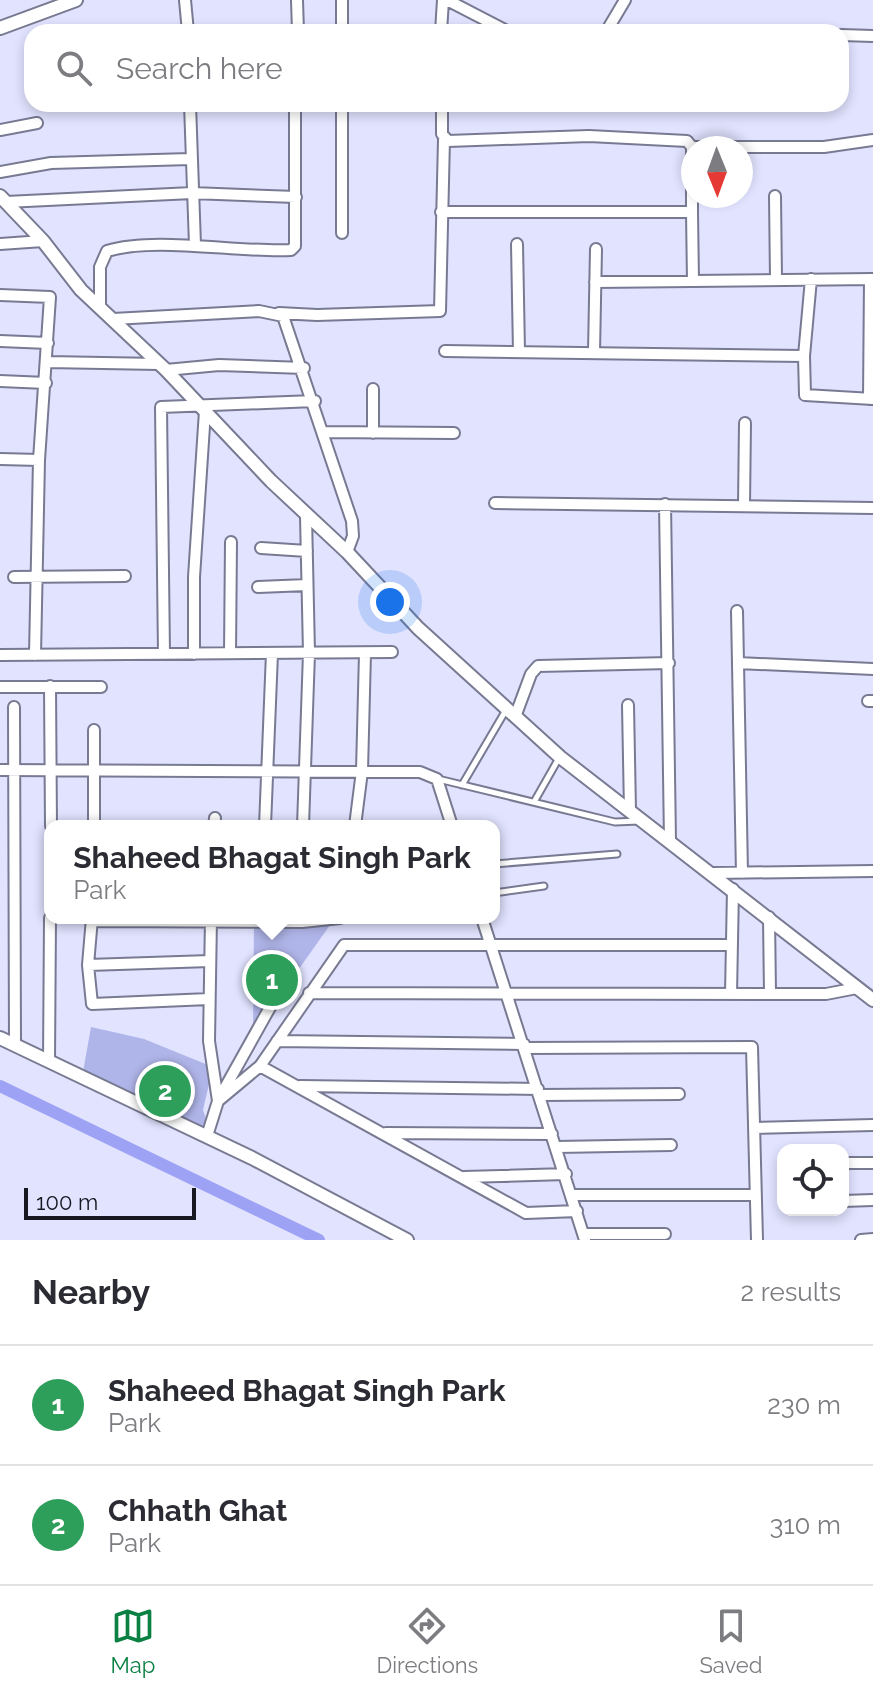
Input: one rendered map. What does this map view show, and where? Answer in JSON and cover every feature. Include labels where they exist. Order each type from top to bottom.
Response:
[{"type":"street","points":[[0,28],[76,0]]},
{"type":"street","points":[[185,0],[187,24]]},
{"type":"street","points":[[297,0],[298,24]]},
{"type":"street","points":[[342,0],[342,24]]},
{"type":"street","points":[[442,24],[445,0],[493,24]]},
{"type":"street","points":[[611,24],[625,0]]},
{"type":"street","points":[[849,35],[873,36]]},
{"type":"street","points":[[190,112],[195,245]]},
{"type":"street","points":[[100,307],[100,267],[107,251],[195,245],[219,249],[291,250],[297,239],[295,112]]},
{"type":"street","points":[[342,112],[342,233]]},
{"type":"street","points":[[113,319],[440,311],[442,112]]},
{"type":"street","points":[[0,130],[37,123]]},
{"type":"street","points":[[444,139],[589,136],[681,141]]},
{"type":"street","points":[[753,147],[824,147],[873,140]]},
{"type":"street","points":[[0,172],[51,163],[190,159]]},
{"type":"street","points":[[3,199],[192,193],[296,197]]},
{"type":"street","points":[[775,196],[776,279]]},
{"type":"street","points":[[3,199],[43,241],[81,290],[163,367],[306,516],[347,552],[394,605],[511,713],[560,757],[873,1000]]},
{"type":"street","points":[[692,208],[693,281]]},
{"type":"street","points":[[441,212],[692,212]]},
{"type":"street","points":[[0,244],[43,241]]},
{"type":"street","points":[[517,244],[519,352]]},
{"type":"street","points":[[594,352],[596,249]]},
{"type":"street","points":[[595,282],[776,279],[811,279],[871,279],[871,399],[805,395],[804,356],[811,279]]},
{"type":"street","points":[[0,295],[50,297],[39,460],[35,655]]},
{"type":"street","points":[[279,313],[287,321],[304,368],[354,527],[347,552]]},
{"type":"street","points":[[0,341],[48,343]]},
{"type":"street","points":[[445,351],[804,356]]},
{"type":"street","points":[[47,362],[304,368]]},
{"type":"street","points":[[0,381],[46,383]]},
{"type":"street","points":[[373,389],[373,433]]},
{"type":"street","points":[[164,654],[161,407],[315,401]]},
{"type":"street","points":[[194,654],[194,577],[202,407]]},
{"type":"street","points":[[744,505],[745,423]]},
{"type":"street","points":[[323,432],[454,433]]},
{"type":"street","points":[[0,459],[39,460]]},
{"type":"street","points":[[495,503],[873,508]]},
{"type":"street","points":[[665,504],[670,841]]},
{"type":"street","points":[[303,820],[309,653],[306,516]]},
{"type":"street","points":[[230,653],[231,542]]},
{"type":"street","points":[[261,548],[307,551]]},
{"type":"street","points":[[14,577],[125,576]]},
{"type":"street","points":[[258,587],[307,585]]},
{"type":"street","points":[[737,611],[742,873]]},
{"type":"street","points":[[0,655],[392,652]]},
{"type":"street","points":[[265,820],[272,653]]},
{"type":"street","points":[[356,820],[362,771],[365,653]]},
{"type":"street","points":[[511,713],[538,666],[669,663]]},
{"type":"street","points":[[738,663],[873,669]]},
{"type":"street","points":[[50,686],[51,820]]},
{"type":"street","points":[[0,687],[101,687]]},
{"type":"street","points":[[628,705],[630,811]]},
{"type":"street","points":[[14,707],[15,1044]]},
{"type":"street","points":[[94,730],[94,820]]},
{"type":"street","points":[[0,770],[420,772],[437,779],[450,820]]},
{"type":"street","points":[[713,873],[873,871]]},
{"type":"street","points":[[731,994],[733,889]]},
{"type":"street","points":[[769,917],[770,994]]},
{"type":"street","points":[[49,1061],[50,924]]},
{"type":"street","points":[[92,924],[88,965],[92,1004],[209,999]]},
{"type":"street","points":[[211,924],[211,1071],[218,1101]]},
{"type":"street","points":[[484,924],[584,1237],[665,1234]]},
{"type":"street","points":[[218,1101],[260,1066],[344,945],[732,945]]},
{"type":"street","points":[[88,965],[210,961]]},
{"type":"street","points":[[207,1136],[218,1101],[292,968]]},
{"type":"street","points":[[309,993],[770,994],[843,993],[857,988]]},
{"type":"street","points":[[0,1038],[207,1136],[407,1240]]},
{"type":"street","points":[[277,1041],[524,1046],[748,1045],[753,1052],[757,1240]]},
{"type":"street","points":[[260,1066],[526,1213],[577,1211]]},
{"type":"street","points":[[296,1086],[679,1094]]},
{"type":"street","points":[[754,1128],[873,1125]]},
{"type":"street","points":[[382,1133],[552,1134]]},
{"type":"street","points":[[557,1147],[671,1145]]},
{"type":"street","points":[[849,1163],[873,1163]]},
{"type":"street","points":[[460,1177],[566,1174]]},
{"type":"street","points":[[572,1195],[756,1195]]},
{"type":"street","points":[[849,1201],[873,1200]]},
{"type":"street","points":[[861,1240],[873,1239]]},
{"type":"lane","points":[[462,785],[511,713]]},
{"type":"lane","points":[[534,802],[560,757]]},
{"type":"lane","points":[[437,779],[615,822],[643,821]]},
{"type":"lane","points":[[500,864],[617,854]]},
{"type":"lane","points":[[500,892],[544,886]]},
{"type":"shaded area","points":[[254,924],[330,925],[253,1034]]},
{"type":"shaded area","points":[[91,1027],[144,1039],[213,1067],[203,1110],[211,1133],[83,1072]]},
{"type":"waterway","points":[[0,1086],[319,1240]]},
{"type":"place","name":"Shaheed Bhagat Singh Park","points":[[272,980]]},
{"type":"place","name":"Chhath Ghat","points":[[165,1091]]}]
